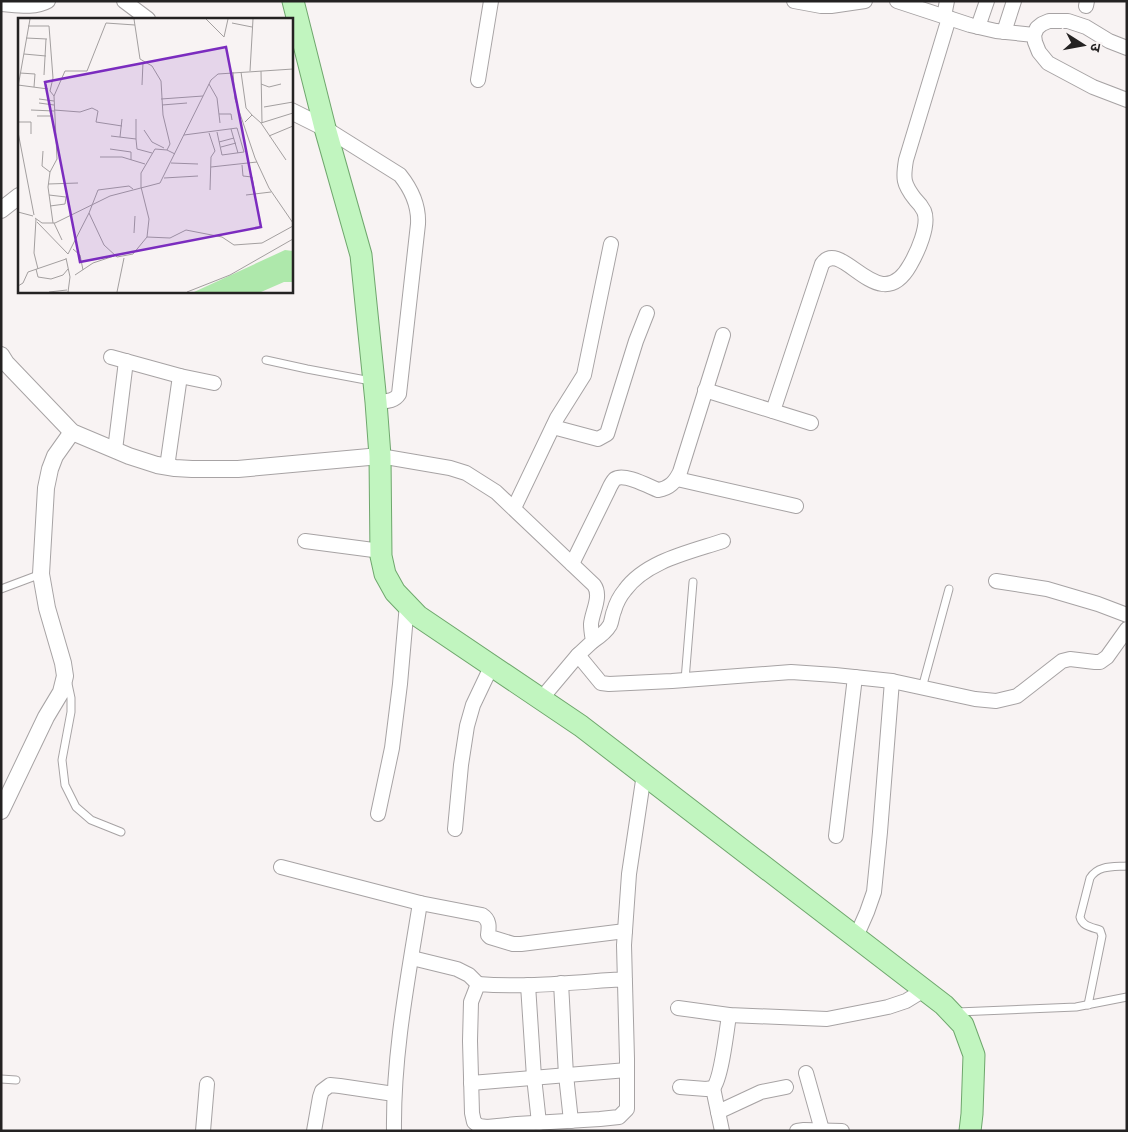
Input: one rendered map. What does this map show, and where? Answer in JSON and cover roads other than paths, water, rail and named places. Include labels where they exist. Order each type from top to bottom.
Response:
[{"type":"main road","points":[[293,1],[360,255],[380,456],[381,556],[385,574],[395,592],[418,616],[582,726],[944,1005],[963,1025],[974,1055],[970,1131]]},
{"type":"street","points":[[1,4],[40,5],[48,1]]},
{"type":"street","points":[[124,1],[147,18]]},
{"type":"street","points":[[478,80],[491,1]]},
{"type":"street","points":[[794,1],[821,6],[865,1]]},
{"type":"street","points":[[897,1],[912,3],[946,17],[978,27],[1034,35]]},
{"type":"street","points":[[773,411],[822,264],[825,260],[831,258],[838,260],[880,284],[888,285],[904,276],[917,254],[923,237],[925,212],[905,184],[904,174],[906,160],[946,17],[947,1]]},
{"type":"street","points":[[978,27],[988,1]]},
{"type":"street","points":[[1004,32],[1014,1]]},
{"type":"street","points":[[1127,48],[1109,42],[1086,27],[1068,21],[1050,21],[1042,24],[1037,28],[1034,35],[1039,52],[1048,63],[1093,87],[1127,100]]},
{"type":"street","points":[[292,112],[325,128],[400,175],[408,184],[417,206],[418,224],[399,394],[390,401],[375,392]]},
{"type":"street","points":[[1,210],[18,197]]},
{"type":"street","points":[[514,508],[553,427],[584,376],[611,244]]},
{"type":"street","points":[[553,427],[598,439],[607,434],[636,341],[647,313]]},
{"type":"street","points":[[572,564],[616,479],[624,477],[658,490],[676,481],[723,334]]},
{"type":"street","points":[[1,355],[6,363],[72,432],[129,456],[157,465],[192,469],[238,469],[380,456],[450,468],[466,473],[496,492],[594,585],[597,590],[591,623],[593,641]]},
{"type":"street","points":[[111,357],[180,376],[214,383]]},
{"type":"street","points":[[115,450],[126,361]]},
{"type":"street","points":[[167,467],[180,376]]},
{"type":"street","points":[[705,390],[811,423]]},
{"type":"street","points":[[1,811],[46,717],[61,692],[65,676],[64,663],[47,608],[41,574],[46,488],[50,469],[58,452],[72,432]]},
{"type":"street","points":[[677,479],[796,506]]},
{"type":"street","points":[[541,699],[578,654],[602,635],[609,626],[624,590],[639,575],[650,567],[679,555],[723,541]]},
{"type":"street","points":[[304,542],[381,550]]},
{"type":"street","points":[[996,582],[1047,589],[1127,615]]},
{"type":"street","points":[[378,814],[392,748],[407,604]]},
{"type":"street","points":[[578,654],[601,683],[609,684],[791,672],[892,681],[975,699],[996,701],[1017,696],[1062,662],[1070,659],[1100,662],[1107,657],[1127,629]]},
{"type":"street","points":[[455,829],[467,726],[473,705],[492,666]]},
{"type":"street","points":[[836,836],[855,677]]},
{"type":"street","points":[[856,937],[868,912],[874,892],[892,681]]},
{"type":"street","points":[[478,984],[471,1002],[471,1083],[474,1122],[479,1126],[487,1127],[600,1120],[619,1116],[625,1112],[627,1109],[627,1070],[624,945],[628,874],[644,774]]},
{"type":"street","points":[[281,867],[420,903],[482,915],[487,918],[488,935],[490,937],[513,944],[625,931]]},
{"type":"street","points":[[394,1131],[394,1094],[401,1027],[420,903]]},
{"type":"street","points":[[412,958],[458,969],[469,975],[478,984],[528,985],[625,979]]},
{"type":"street","points":[[561,983],[566,1075],[571,1121]]},
{"type":"street","points":[[528,985],[539,1123]]},
{"type":"street","points":[[678,1008],[729,1015],[827,1019],[888,1008],[906,1001],[924,990]]},
{"type":"street","points":[[722,1131],[714,1088],[718,1080],[729,1015]]},
{"type":"street","points":[[471,1083],[627,1070]]},
{"type":"street","points":[[806,1073],[822,1130]]},
{"type":"street","points":[[203,1131],[207,1084]]},
{"type":"street","points":[[314,1131],[322,1091],[330,1085],[394,1094]]},
{"type":"street","points":[[680,1087],[714,1088]]},
{"type":"street","points":[[718,1112],[761,1092],[786,1087]]},
{"type":"street","points":[[797,1131],[842,1131]]},
{"type":"lane","points":[[266,360],[307,369],[375,392]]},
{"type":"lane","points":[[1,589],[41,574]]},
{"type":"lane","points":[[686,680],[693,582]]},
{"type":"lane","points":[[922,688],[949,589]]},
{"type":"lane","points":[[65,676],[71,698],[71,712],[62,760],[65,785],[76,807],[86,816],[91,820],[121,832]]},
{"type":"lane","points":[[1088,1005],[1102,936],[1100,930],[1083,924],[1080,917],[1090,878],[1093,873],[1103,868],[1127,866]]},
{"type":"lane","points":[[951,1012],[1076,1007],[1127,997]]},
{"type":"lane","points":[[1,1079],[16,1080]]}]
